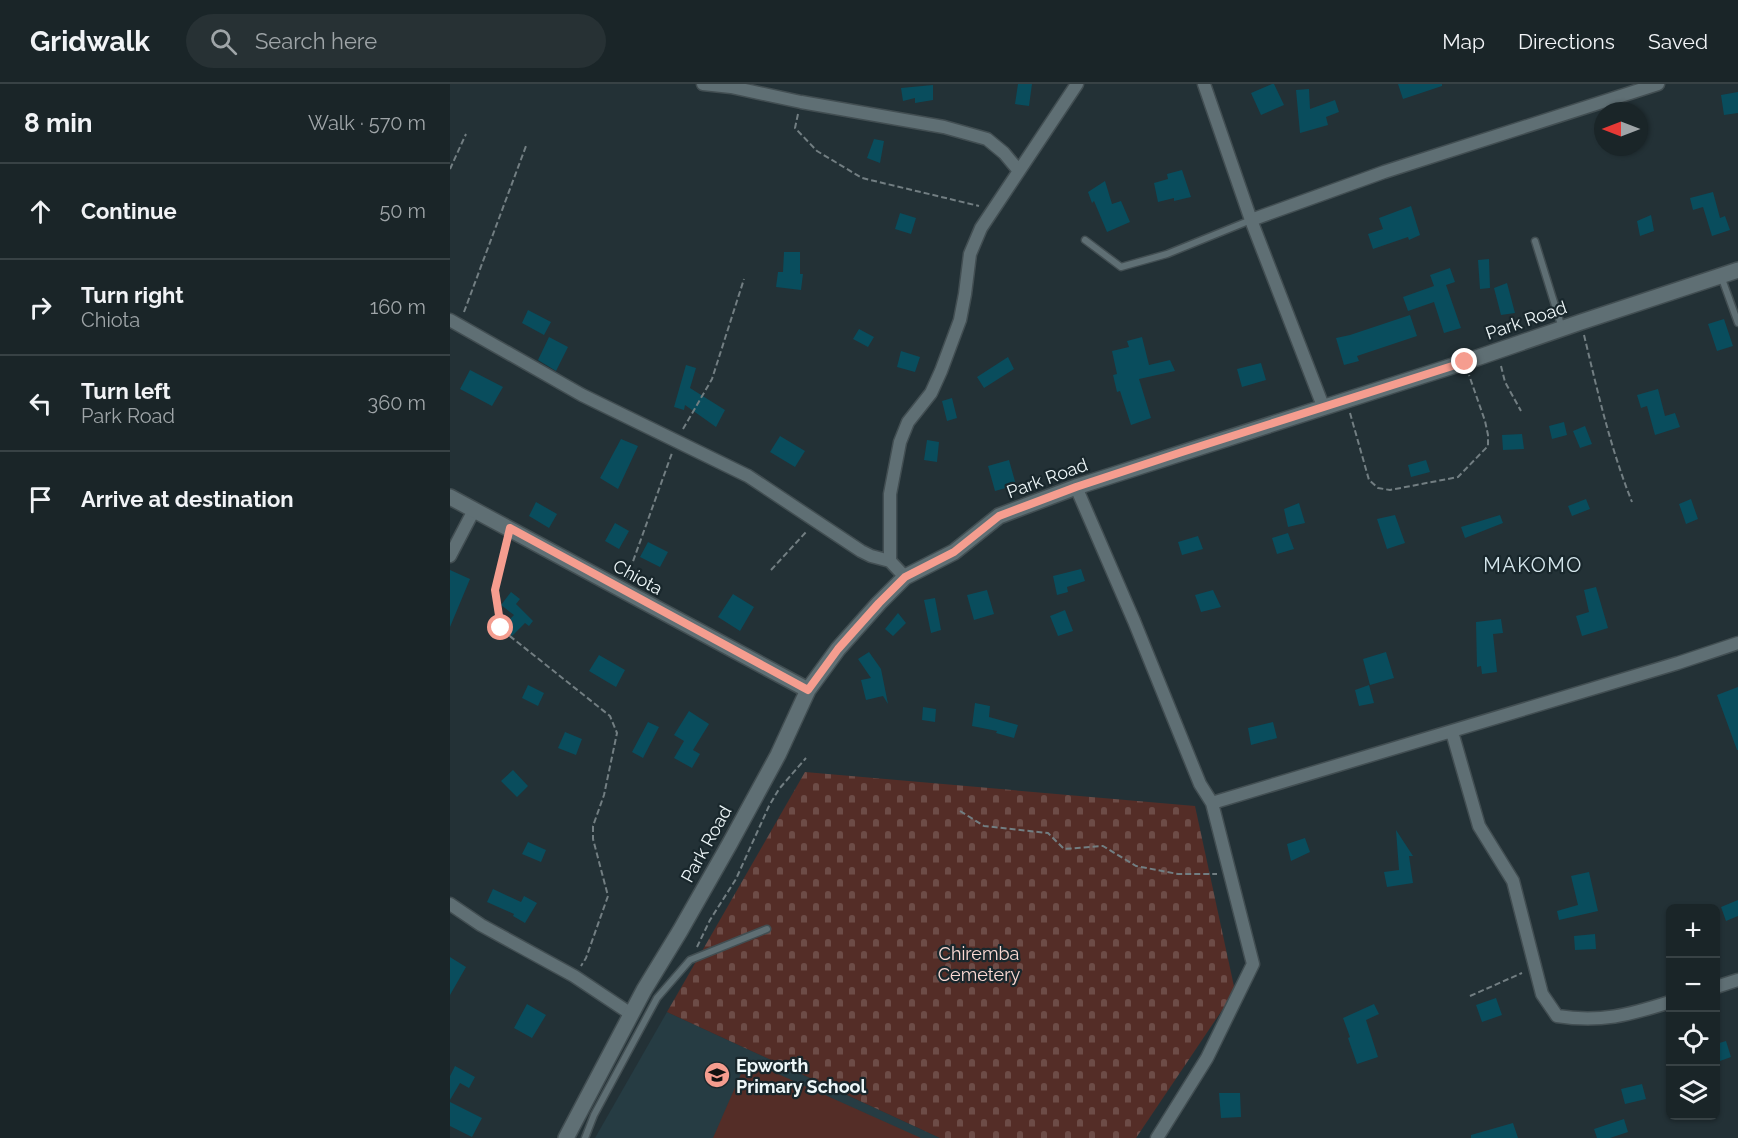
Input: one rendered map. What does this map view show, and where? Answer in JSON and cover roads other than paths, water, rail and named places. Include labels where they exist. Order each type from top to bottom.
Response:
[{"type":"street","points":[[703,84],[731,87],[801,102],[944,127],[987,139],[1004,153],[1019,171]]},
{"type":"street","points":[[890,561],[890,494],[900,442],[908,422],[932,393],[960,320],[970,254],[981,228],[1077,84]]},
{"type":"street","points":[[1204,84],[1251,220],[1323,406]]},
{"type":"street","points":[[1251,220],[1384,172],[1658,84]]},
{"type":"street","name":"Park Road","points":[[566,1138],[631,1014],[650,994],[680,931],[778,755],[808,690],[838,649],[905,577],[954,552],[999,516],[1076,487],[1465,362],[1581,321],[1738,270]]},
{"type":"street","points":[[454,323],[574,391],[748,476],[820,525],[871,556],[890,561],[905,577]]},
{"type":"street","points":[[1076,487],[1134,621],[1200,784],[1212,802],[1253,964],[1207,1058],[1157,1138]]},
{"type":"street","name":"Chiota","points":[[450,497],[808,690]]},
{"type":"street","points":[[450,556],[474,510]]},
{"type":"street","points":[[1212,802],[1452,732],[1738,643]]},
{"type":"street","points":[[1452,732],[1479,826],[1513,881],[1542,994],[1557,1016],[1583,1020],[1613,1018],[1666,1003]]},
{"type":"street","points":[[450,904],[481,925],[574,976],[631,1014]]},
{"type":"street","points":[[1720,986],[1738,980]]},
{"type":"lane","points":[[1085,240],[1121,267],[1167,254],[1251,220]]},
{"type":"lane","points":[[1535,242],[1562,328]]},
{"type":"lane","points":[[1721,276],[1738,323]]},
{"type":"lane","points":[[585,1138],[650,994],[690,960],[767,928]]},
{"type":"place","name":"Epworth Primary School","points":[[717,1075]]},
{"type":"district","name":"MAKOMO","points":[[1533,565]]},
{"type":"park label","name":"Chiremba Cemetery","points":[[979,963]]}]
